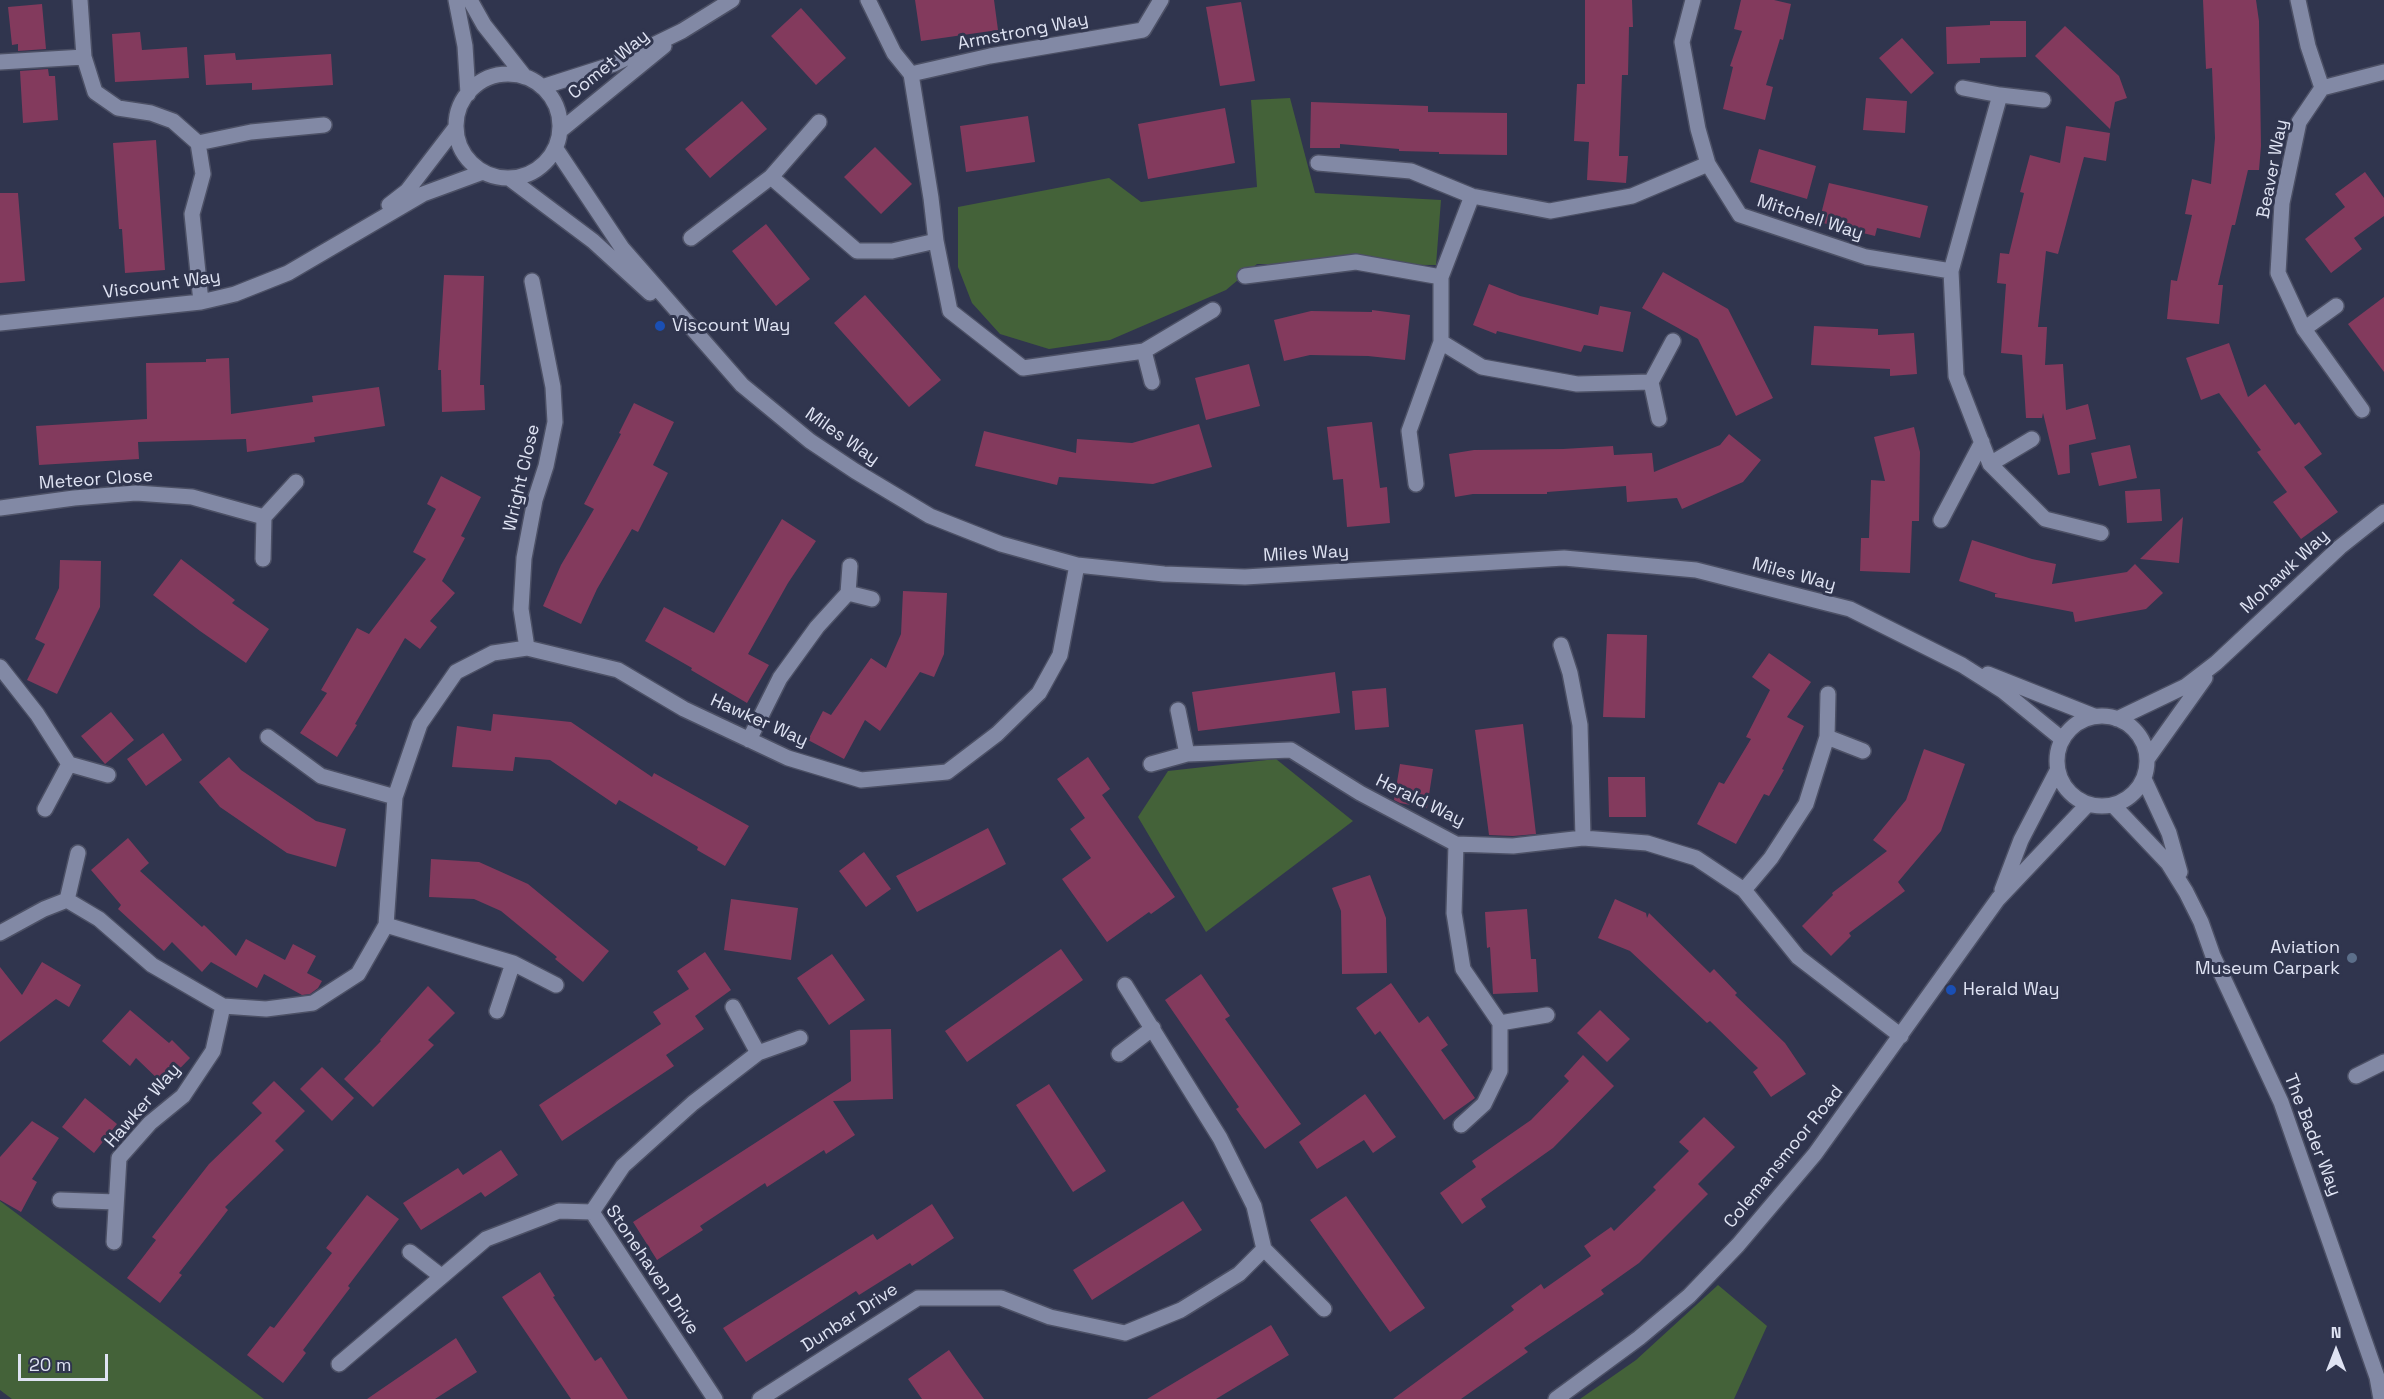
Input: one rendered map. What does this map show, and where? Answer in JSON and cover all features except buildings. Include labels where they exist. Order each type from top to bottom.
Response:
[{"type":"street","points":[[80,0],[84,57],[95,92],[118,108],[151,113],[173,120],[198,143],[203,174],[192,214],[201,302]]},
{"type":"street","points":[[456,0],[465,46],[468,94],[459,108],[456,127],[461,149],[472,164],[483,172]]},
{"type":"street","points":[[470,0],[484,25],[525,77]]},
{"type":"street","name":"Comet Way","points":[[542,87],[614,64],[682,31],[732,0]]},
{"type":"street","points":[[868,0],[894,53],[911,74],[936,242],[950,310],[1023,368],[1144,351],[1213,309]]},
{"type":"street","name":"Armstrong Way","points":[[911,74],[990,56],[1143,30],[1161,0]]},
{"type":"street","name":"Mitchell Way","points":[[1693,0],[1682,42],[1698,129],[1708,164],[1740,215],[1866,257],[1951,271]]},
{"type":"street","points":[[2298,0],[2308,46],[2322,88],[2384,72]]},
{"type":"street","name":"Comet Way","points":[[561,130],[682,31]]},
{"type":"street","points":[[0,62],[84,57]]},
{"type":"street","name":"Miles Way","points":[[468,94],[489,78],[507,74],[525,77],[550,94],[559,111],[561,130],[556,149],[545,164],[534,172],[517,178],[500,178],[483,172]]},
{"type":"street","points":[[1963,88],[2043,100]]},
{"type":"street","name":"Beaver Way","points":[[2322,88],[2299,122],[2282,203],[2278,273],[2304,329],[2362,410]]},
{"type":"street","points":[[2000,95],[1951,271],[1956,376],[1990,464],[2045,519],[2101,533]]},
{"type":"street","points":[[691,238],[771,177],[819,122]]},
{"type":"street","points":[[198,143],[251,132],[324,124]]},
{"type":"street","name":"Viscount Way","points":[[352,236],[407,190],[456,127]]},
{"type":"street","name":"Miles Way","points":[[556,149],[622,248],[742,385],[810,441],[855,471],[930,516],[1001,544],[1077,565],[1164,574],[1245,577],[1564,558],[1696,570],[1850,609],[1962,665],[2003,691],[2062,740]]},
{"type":"street","points":[[1318,163],[1411,171],[1473,196],[1550,211],[1632,196],[1708,164]]},
{"type":"street","name":"Viscount Way","points":[[0,323],[201,302],[234,294],[288,273],[423,194],[483,172]]},
{"type":"street","points":[[771,177],[857,250],[892,251],[936,242]]},
{"type":"street","name":"Miles Way","points":[[509,178],[593,241],[704,341]]},
{"type":"street","points":[[1416,484],[1409,432],[1441,342],[1441,277],[1473,196]]},
{"type":"street","points":[[1245,276],[1356,262],[1441,277]]},
{"type":"street","name":"Wright Close","points":[[527,648],[521,609],[524,558],[535,500],[546,466],[555,422],[553,387],[532,281]]},
{"type":"street","points":[[2304,329],[2336,306]]},
{"type":"street","points":[[1659,419],[1651,382],[1673,341]]},
{"type":"street","points":[[1441,342],[1482,368],[1577,384],[1651,382]]},
{"type":"street","points":[[1144,351],[1152,382]]},
{"type":"street","points":[[1990,464],[2032,439]]},
{"type":"street","points":[[1941,520],[1982,442]]},
{"type":"street","points":[[262,558],[264,517],[296,482]]},
{"type":"street","name":"Meteor Close","points":[[0,508],[74,498],[136,493],[192,496],[264,517]]},
{"type":"street","name":"Mohawk Way","points":[[2117,719],[2186,686],[2216,663],[2340,547],[2383,515]]},
{"type":"street","name":"Hawker Way","points":[[67,900],[99,919],[152,965],[223,1006],[266,1009],[313,1003],[358,974],[386,926],[395,797],[420,724],[456,672],[493,653],[527,648],[618,670],[684,709],[788,758],[861,780],[947,772],[997,734],[1040,693],[1060,655],[1077,565]]},
{"type":"street","points":[[749,740],[780,678],[817,627],[848,593],[850,566]]},
{"type":"street","points":[[848,593],[872,599]]},
{"type":"street","points":[[1561,645],[1570,674],[1580,725],[1583,838]]},
{"type":"street","name":"Mohawk Way","points":[[2148,758],[2216,663]]},
{"type":"street","name":"Miles Way","points":[[1962,665],[2045,695],[2094,716]]},
{"type":"street","points":[[0,667],[37,714],[69,764],[108,775]]},
{"type":"street","points":[[1744,890],[1771,858],[1806,804],[1827,737],[1828,694]]},
{"type":"street","points":[[1178,710],[1186,754]]},
{"type":"street","points":[[2094,716],[2110,716],[2125,721],[2137,731],[2144,742],[2148,758],[2144,779],[2139,788],[2128,799],[2113,806],[2098,807],[2074,797],[2063,785],[2057,771],[2057,755],[2062,740],[2079,722],[2094,716]]},
{"type":"street","points":[[268,737],[321,776],[395,797]]},
{"type":"street","points":[[1827,737],[1863,751]]},
{"type":"street","name":"Herald Way","points":[[1151,764],[1186,754],[1291,750],[1360,793],[1456,844],[1513,846],[1583,838],[1647,843],[1696,858],[1744,890],[1798,957],[1901,1036]]},
{"type":"street","points":[[45,808],[69,764]]},
{"type":"street","name":"Colemansmoor Road","points":[[1998,899],[2021,840],[2057,771]]},
{"type":"street","name":"The Bader Way","points":[[2144,779],[2169,833],[2186,892]]},
{"type":"street","name":"Colemansmoor Road","points":[[1556,1399],[1639,1338],[1689,1296],[1738,1245],[1815,1154],[1998,899],[2088,804]]},
{"type":"street","name":"The Bader Way","points":[[2113,806],[2168,863],[2186,892],[2281,1102],[2377,1377],[2381,1399]]},
{"type":"street","points":[[1456,844],[1454,913],[1463,969],[1500,1023],[1500,1071],[1484,1104],[1461,1125]]},
{"type":"street","points":[[0,933],[44,909],[67,900],[78,853]]},
{"type":"street","points":[[386,926],[513,963],[556,986]]},
{"type":"street","points":[[497,1011],[513,963]]},
{"type":"street","points":[[1125,985],[1220,1138],[1254,1206],[1264,1249],[1324,1309]]},
{"type":"street","name":"Hawker Way","points":[[114,1242],[119,1158],[150,1123],[183,1096],[213,1052],[223,1006]]},
{"type":"street","points":[[733,1007],[758,1053]]},
{"type":"street","points":[[1500,1023],[1547,1015]]},
{"type":"street","points":[[1119,1054],[1153,1028]]},
{"type":"street","points":[[592,1212],[622,1166],[693,1103],[758,1053],[800,1038]]},
{"type":"street","points":[[2356,1076],[2384,1062]]},
{"type":"street","points":[[60,1200],[116,1202]]},
{"type":"street","name":"Stonehaven Drive","points":[[339,1364],[486,1239],[559,1211],[592,1212],[715,1399]]},
{"type":"street","name":"Dunbar Drive","points":[[760,1399],[918,1298],[1001,1298],[1050,1317],[1125,1333],[1180,1310],[1239,1274],[1264,1249]]},
{"type":"street","points":[[410,1252],[441,1276]]},
{"type":"green space","points":[[1290,98],[1315,193],[1441,200],[1436,265],[1257,264],[1226,290],[1110,340],[1049,349],[1000,334],[972,303],[958,267],[958,207],[1109,178],[1141,202],[1257,187],[1251,100]]},
{"type":"green space","points":[[1276,759],[1353,821],[1206,932],[1138,817],[1168,771]]},
{"type":"green space","points":[[0,1201],[264,1399],[12,1399],[0,1390]]},
{"type":"green space","points":[[1718,1285],[1767,1326],[1734,1399],[1580,1399],[1636,1360]]},
{"type":"place","name":"Viscount Way","points":[[660,326]]},
{"type":"place","name":"Aviation Museum Carpark","points":[[2352,958]]},
{"type":"place","name":"Herald Way","points":[[1951,990]]}]
